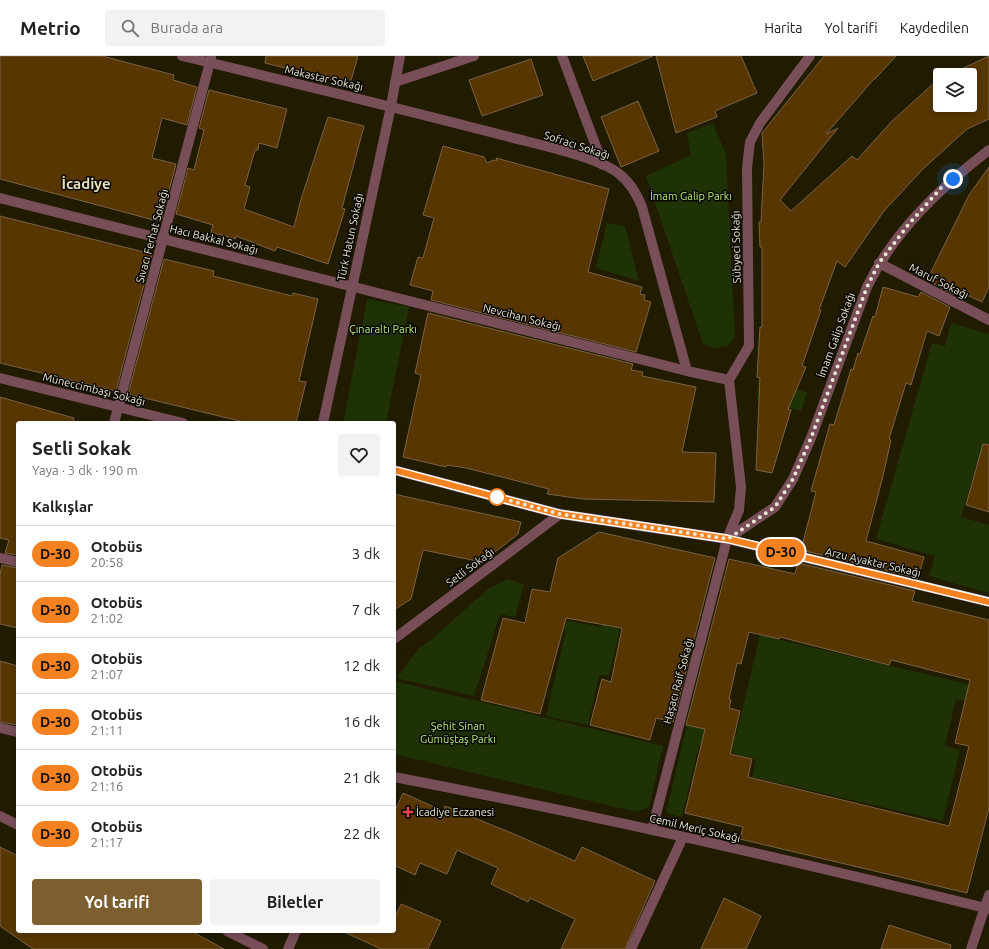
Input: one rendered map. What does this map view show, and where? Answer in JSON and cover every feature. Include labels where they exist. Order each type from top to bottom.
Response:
[{"type":"street","name":"Makastar Sokağı","points":[[182,56],[211,59],[391,106]]},
{"type":"street","name":"Türk Hatun Sokağı","points":[[323,421],[391,106],[400,56]]},
{"type":"street","points":[[395,82],[474,56]]},
{"type":"street","points":[[562,56],[603,165]]},
{"type":"street","name":"Sübyeci Sokağı","points":[[729,380],[749,346],[747,168],[750,142],[760,123],[810,56]]},
{"type":"street","name":"Sıvacı Ferhat Sokağı","points":[[115,421],[211,59]]},
{"type":"street","name":"Sofracı Sokağı","points":[[391,106],[570,154],[603,165],[617,172],[633,187],[642,207],[687,371]]},
{"type":"street","name":"İmam Galip Sokağı","points":[[728,539],[775,507],[793,479],[811,438],[867,287],[879,263],[908,225],[941,188],[989,150]]},
{"type":"street","name":"Hacı Bakkal Sokağı","points":[[0,198],[352,286]]},
{"type":"street","name":"Maruf Sokağı","points":[[879,263],[989,320]]},
{"type":"street","name":"Nevcihan Sokağı","points":[[352,286],[687,371]]},
{"type":"street","points":[[687,371],[729,380],[741,487],[739,510],[728,539]]},
{"type":"street","name":"Müneccimbaşı Sokağı","points":[[0,378],[174,421]]},
{"type":"street","name":"Arzu Ayaktar Sokağı","points":[[396,471],[560,514],[728,539],[989,602]]},
{"type":"street","name":"Setli Sokağı","points":[[396,637],[560,514]]},
{"type":"street","name":"Haşacı Raif Sokağı","points":[[652,830],[728,539]]},
{"type":"street","points":[[0,558],[16,562]]},
{"type":"street","points":[[0,728],[16,732]]},
{"type":"street","name":"Cemil Meriç Sokağı","points":[[396,778],[532,803],[987,909]]},
{"type":"street","points":[[0,816],[16,824]]},
{"type":"street","points":[[631,949],[683,837]]},
{"type":"street","points":[[971,949],[987,909],[989,895]]},
{"type":"street","points":[[231,933],[263,949]]},
{"type":"street","points":[[288,949],[295,933]]},
{"type":"green space","name":"İmam Galip Parkı","points":[[713,123],[726,155],[735,337],[728,346],[714,348],[703,344],[646,176],[691,155],[687,133]]},
{"type":"green space","points":[[607,223],[625,226],[639,281],[596,268]]},
{"type":"green space","name":"Çınaraltı Parkı","points":[[367,299],[409,307],[386,421],[343,421]]},
{"type":"green space","points":[[951,323],[989,334],[989,466],[977,463],[961,517],[989,525],[989,593],[929,576],[935,556],[876,539],[932,343],[945,346]]},
{"type":"green space","points":[[758,380],[807,392],[801,411],[757,400]]},
{"type":"green space","points":[[621,568],[633,571],[609,676],[599,675],[588,725],[546,716],[566,631],[527,621],[528,614],[602,627]]},
{"type":"green space","points":[[507,579],[524,584],[515,617],[500,614],[474,696],[396,678],[420,647],[430,641],[488,589]]},
{"type":"green space","points":[[760,635],[989,689],[989,707],[956,699],[945,746],[960,750],[943,821],[752,777],[756,759],[699,745],[682,817],[666,813],[687,725],[736,736]]},
{"type":"green space","name":"Şehit Sinan Gümüştaş Parkı","points":[[396,681],[663,746],[649,807],[637,812],[396,754]]},
{"type":"building","points":[[0,56],[102,56],[174,75],[173,80],[197,87],[187,125],[162,118],[152,158],[176,164],[161,222],[0,179]]},
{"type":"building","points":[[266,56],[358,56],[350,84],[265,63]]},
{"type":"building","points":[[583,56],[653,56],[593,81]]},
{"type":"building","points":[[656,56],[741,56],[757,93],[715,111],[717,117],[676,133]]},
{"type":"building","points":[[824,56],[896,56],[826,134],[838,128],[780,200],[791,211],[852,156],[857,160],[891,122],[933,84],[933,112],[977,112],[977,68],[964,68],[989,56],[989,119],[967,129],[923,169],[884,211],[845,267],[837,261],[819,310],[821,310],[802,366],[806,367],[788,409],[791,410],[772,473],[756,470],[760,378],[757,377],[760,327],[762,327],[762,247],[760,247],[759,222],[761,222],[764,164],[762,133]]},
{"type":"building","points":[[531,59],[543,95],[482,116],[469,80]]},
{"type":"building","points":[[209,90],[287,109],[277,148],[259,143],[258,150],[255,150],[245,185],[250,187],[244,209],[294,227],[301,199],[328,117],[364,126],[342,208],[345,209],[328,264],[277,247],[275,251],[236,236],[235,239],[211,232],[213,225],[176,214],[188,168],[194,170],[204,130],[199,128]]},
{"type":"building","points":[[638,101],[659,151],[621,167],[601,117]]},
{"type":"building","points":[[443,146],[484,157],[487,163],[494,160],[497,161],[496,158],[609,189],[588,272],[642,287],[640,294],[645,295],[644,300],[651,302],[636,352],[431,300],[433,291],[410,285],[418,257],[423,258],[434,218],[423,215]]},
{"type":"building","points":[[989,167],[989,287],[982,302],[956,290],[954,295],[927,280],[969,195]]},
{"type":"building","points":[[0,216],[152,254],[116,391],[0,363]]},
{"type":"building","points":[[164,259],[214,271],[213,276],[292,296],[293,293],[318,299],[299,381],[306,382],[296,421],[240,421],[128,394]]},
{"type":"building","points":[[883,287],[918,297],[921,292],[950,307],[939,336],[927,331],[911,385],[906,383],[889,439],[891,440],[883,476],[866,541],[924,557],[918,578],[801,550],[816,492],[811,491],[830,424],[834,425],[851,369],[853,370],[858,353],[860,354],[873,316],[875,317]]},
{"type":"building","points":[[428,313],[633,364],[631,370],[643,372],[642,376],[696,387],[682,452],[716,453],[714,502],[583,499],[547,494],[549,489],[466,468],[447,465],[446,467],[403,457],[421,375],[415,373]]},
{"type":"building","points":[[0,397],[74,418],[73,421],[16,421],[16,555],[5,553],[9,540],[0,538]]},
{"type":"building","points":[[983,444],[989,445],[989,512],[966,505]]},
{"type":"building","points":[[396,494],[521,522],[518,534],[482,562],[423,550],[411,599],[396,609]]},
{"type":"building","points":[[599,532],[715,558],[673,722],[656,718],[650,740],[590,725],[602,679],[611,682],[622,628],[566,618],[540,714],[481,700],[503,618],[525,623],[532,589],[550,592],[558,558]]},
{"type":"building","points":[[729,559],[795,574],[798,563],[915,591],[912,601],[989,620],[989,808],[967,893],[740,839],[743,827],[685,813],[705,729],[686,725]],"holes":[[[749,632],[779,639],[780,637],[889,665],[891,660],[970,680],[955,743],[969,746],[949,826],[748,777],[752,759],[730,754],[740,711],[729,708],[731,700],[729,699],[737,663],[741,664]]]},
{"type":"building","points":[[2,565],[16,568],[16,628],[0,624],[0,574]]},
{"type":"building","points":[[0,661],[16,665],[16,725],[0,722]]},
{"type":"building","points":[[403,793],[443,811],[445,806],[575,861],[582,847],[655,881],[625,949],[561,949],[575,919],[530,898],[528,902],[491,884],[498,868],[457,850],[447,874],[420,863],[415,875],[396,866],[396,809]]},
{"type":"building","points":[[0,847],[16,855],[16,933],[195,933],[224,949],[33,949],[0,926]]},
{"type":"building","points":[[724,898],[761,916],[746,949],[701,949]]},
{"type":"building","points":[[401,904],[441,921],[428,949],[381,949],[346,933],[396,933],[396,915]]},
{"type":"building","points":[[889,925],[951,945],[950,949],[881,949]]},
{"type":"bus line","name":"D-30","points":[[396,471],[560,514],[728,539],[989,602]]},
{"type":"place","name":"İcadiye Eczanesi","points":[[408,812]]},
{"type":"district","name":"İcadiye","points":[[86,183]]},
{"type":"route","points":[[497,497],[560,514],[728,539],[775,507],[793,479],[811,438],[854,320],[867,287],[879,263],[908,225],[941,188],[953,179]]}]
